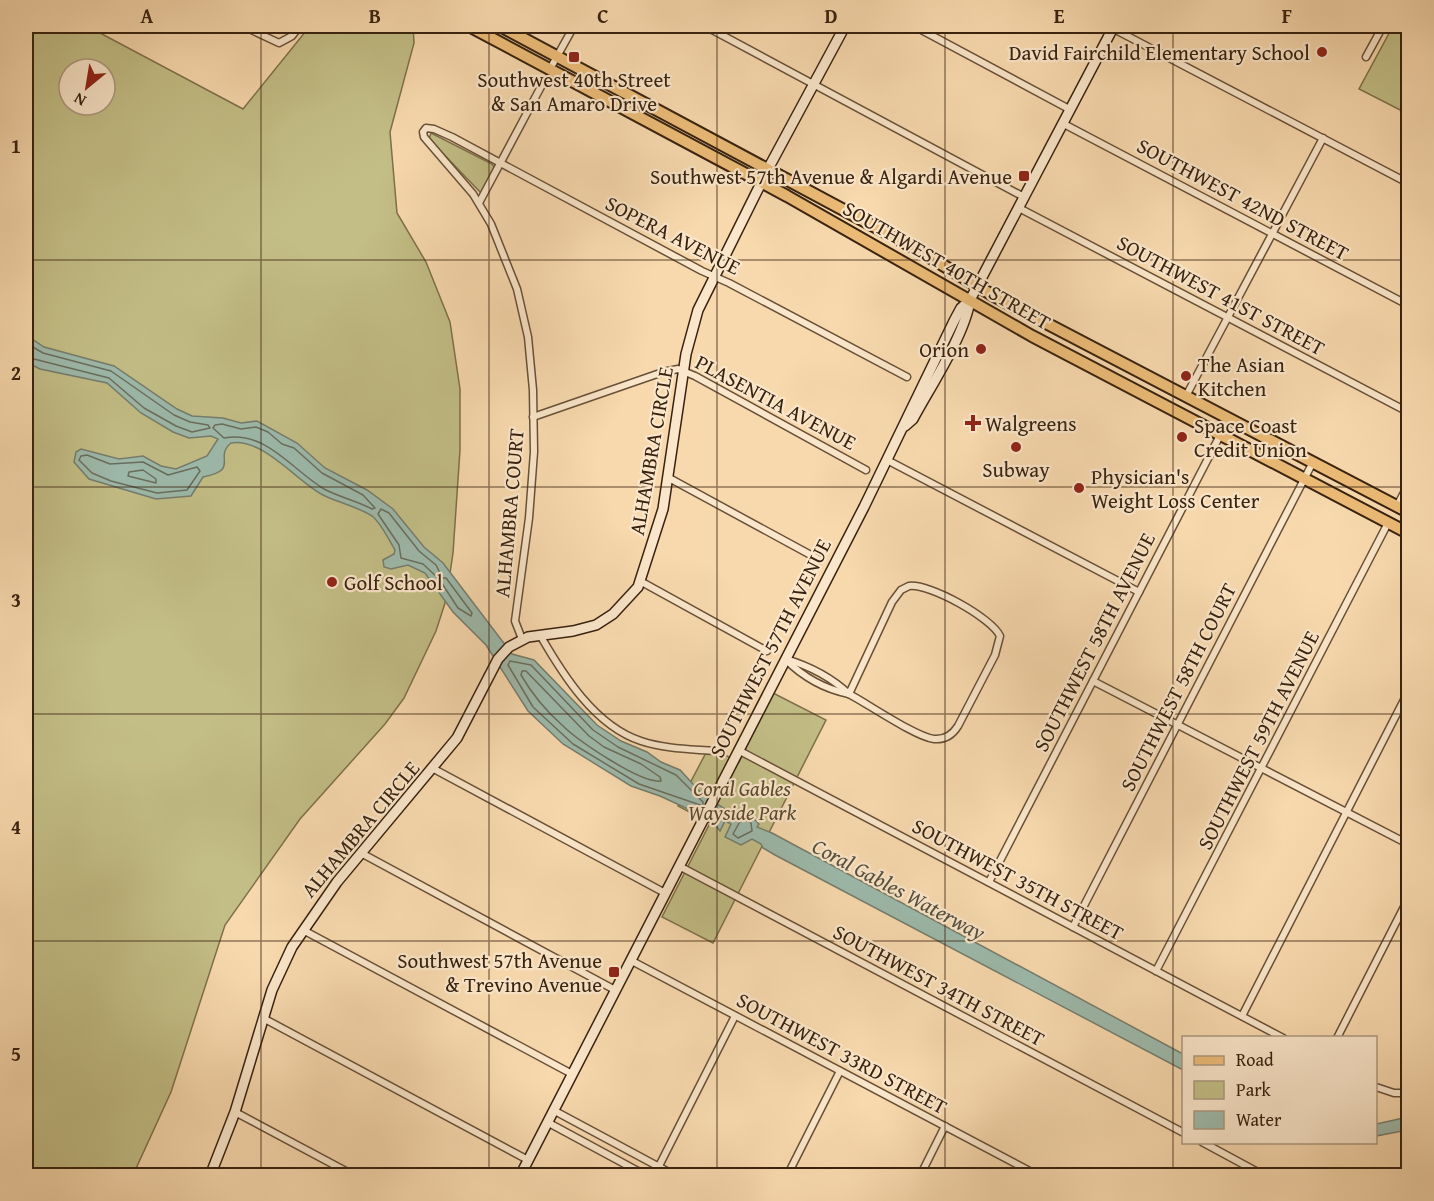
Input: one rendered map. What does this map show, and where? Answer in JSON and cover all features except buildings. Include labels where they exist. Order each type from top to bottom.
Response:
[{"type":"main road","name":"SOUTHWEST 40TH STREET","points":[[469,26],[761,182],[1116,381],[1408,533]]},
{"type":"main road","name":"SOUTHWEST 40TH STREET","points":[[500,26],[911,246],[978,286],[1408,512]]},
{"type":"main road","name":"ALHAMBRA CIRCLE","points":[[210,1176],[235,1112],[274,985],[303,930],[361,853],[434,769],[466,724],[496,662],[509,647],[522,639],[573,632],[596,625],[617,610],[640,581],[658,527],[669,478],[684,371],[698,310],[761,182],[844,26]]},
{"type":"main road","name":"SOUTHWEST 57TH AVENUE","points":[[905,426],[906,416],[927,373],[961,308],[970,300],[978,286],[1113,27]]},
{"type":"main road","name":"SOUTHWEST 57TH AVENUE","points":[[520,1176],[886,460],[905,426],[913,419],[938,373],[968,314],[970,300]]},
{"type":"main road","points":[[1116,381],[1141,372]]},
{"type":"main road","points":[[927,373],[938,373]]},
{"type":"main road","points":[[1131,388],[1156,380]]},
{"type":"main road","points":[[1388,523],[1408,517]]},
{"type":"street","points":[[243,26],[279,43],[292,36],[300,26]]},
{"type":"street","points":[[550,69],[574,26]]},
{"type":"street","points":[[705,26],[1024,197]]},
{"type":"street","points":[[914,26],[1069,109]]},
{"type":"street","points":[[1366,57],[1383,26]]},
{"type":"street","points":[[1113,27],[1408,183]]},
{"type":"street","points":[[479,204],[544,81]]},
{"type":"street","name":"SOUTHWEST 42ND STREET","points":[[1062,123],[1408,305]]},
{"type":"street","name":"SOPERA AVENUE","points":[[424,130],[428,128],[439,130],[907,377]]},
{"type":"street","name":"ALHAMBRA COURT","points":[[424,130],[426,140],[479,204],[506,257],[525,318],[532,363],[533,417],[532,486],[515,621],[522,639]]},
{"type":"street","points":[[1186,396],[1323,138]]},
{"type":"street","name":"SOUTHWEST 41ST STREET","points":[[1019,208],[1408,412]]},
{"type":"street","name":"PLASENTIA AVENUE","points":[[533,417],[674,369],[684,371],[866,470]]},
{"type":"street","name":"SOUTHWEST 58TH AVENUE","points":[[989,882],[1229,418]]},
{"type":"street","points":[[886,460],[1139,592]]},
{"type":"street","name":"SOUTHWEST 58TH COURT","points":[[1073,927],[1313,462]]},
{"type":"street","points":[[669,478],[820,560]]},
{"type":"street","points":[[1397,506],[1408,485]]},
{"type":"street","name":"SOUTHWEST 59TH AVENUE","points":[[1156,971],[1388,523]]},
{"type":"street","points":[[640,581],[767,651]]},
{"type":"street","points":[[785,659],[800,674],[831,690],[849,694],[925,736],[944,738],[956,730],[962,720],[997,652],[999,633],[989,621],[935,592],[920,586],[909,586],[898,592],[892,602],[849,694]]},
{"type":"street","points":[[540,635],[570,682],[615,728],[634,738],[656,745],[715,751]]},
{"type":"street","points":[[1093,681],[1408,844]]},
{"type":"street","points":[[1242,1016],[1408,692]]},
{"type":"street","name":"SOUTHWEST 35TH STREET","points":[[737,750],[1279,1036]]},
{"type":"street","points":[[434,769],[665,893]]},
{"type":"street","points":[[361,853],[615,990]]},
{"type":"street","name":"SOUTHWEST 34TH STREET","points":[[679,866],[1182,1132]]},
{"type":"street","points":[[1338,1036],[1408,899]]},
{"type":"street","points":[[303,930],[572,1074]]},
{"type":"street","name":"SOUTHWEST 33RD STREET","points":[[630,960],[1039,1176]]},
{"type":"street","points":[[658,1166],[735,1016]]},
{"type":"street","points":[[262,1018],[528,1160]]},
{"type":"street","points":[[787,1176],[840,1071]]},
{"type":"street","points":[[1377,1087],[1394,1093],[1408,1093]]},
{"type":"street","points":[[553,1110],[676,1176]]},
{"type":"street","points":[[235,1112],[356,1176]]},
{"type":"street","points":[[547,1122],[647,1176]]},
{"type":"street","points":[[920,1176],[945,1126]]},
{"type":"street","points":[[1204,1144],[1265,1176]]},
{"type":"green space","points":[[26,26],[87,26],[243,109],[310,26],[413,26],[414,43],[390,132],[397,213],[426,262],[450,322],[460,389],[460,450],[453,553],[446,600],[436,631],[404,698],[385,724],[300,819],[225,925],[171,1092],[133,1175],[26,1175]]},
{"type":"green space","points":[[1393,26],[1408,26],[1408,114],[1359,89]]},
{"type":"green space","points":[[431,133],[492,164],[495,168],[481,193],[429,139]]},
{"type":"green space","name":"Coral Gables Wayside Park","points":[[773,693],[826,720],[713,943],[662,917],[710,823],[678,806],[709,747],[739,762]]},
{"type":"water","points":[[26,335],[44,347],[114,366],[177,409],[192,416],[223,418],[241,423],[257,421],[297,443],[325,468],[367,490],[393,509],[424,547],[443,563],[512,654],[534,660],[597,725],[621,741],[680,770],[703,795],[728,811],[728,814],[735,817],[739,811],[746,811],[759,824],[757,827],[1182,1053],[1182,1069],[775,855],[752,839],[741,845],[725,837],[731,824],[725,821],[720,831],[712,820],[660,796],[631,786],[563,744],[528,711],[486,645],[453,612],[425,573],[408,565],[391,569],[384,567],[383,560],[394,554],[395,550],[385,532],[372,516],[325,496],[256,447],[243,443],[231,443],[224,454],[224,467],[214,474],[203,477],[191,496],[156,499],[89,479],[74,462],[76,452],[81,449],[119,459],[143,456],[161,466],[176,469],[207,456],[218,439],[211,436],[189,438],[173,432],[141,413],[107,383],[40,369],[26,362]]},
{"type":"water","points":[[1408,1117],[1408,1130],[1377,1136],[1377,1124]]},
{"type":"place","name":"David Fairchild Elementary School","points":[[1322,52]]},
{"type":"place","name":"Southwest 40th Street & San Amaro Drive","points":[[574,57]]},
{"type":"place","name":"Southwest 57th Avenue & Algardi Avenue","points":[[1024,176]]},
{"type":"place","name":"Orion","points":[[981,349]]},
{"type":"place","name":"The Asian Kitchen","points":[[1186,376]]},
{"type":"place","name":"Walgreens","points":[[973,423]]},
{"type":"place","name":"Space Coast Credit Union","points":[[1182,437]]},
{"type":"place","name":"Subway","points":[[1016,447]]},
{"type":"place","name":"Physician's Weight Loss Center","points":[[1079,488]]},
{"type":"place","name":"Golf School","points":[[332,582]]},
{"type":"place","name":"Southwest 57th Avenue & Trevino Avenue","points":[[614,972]]},
{"type":"water label","name":"Coral Gables Waterway","points":[[899,889]]}]
